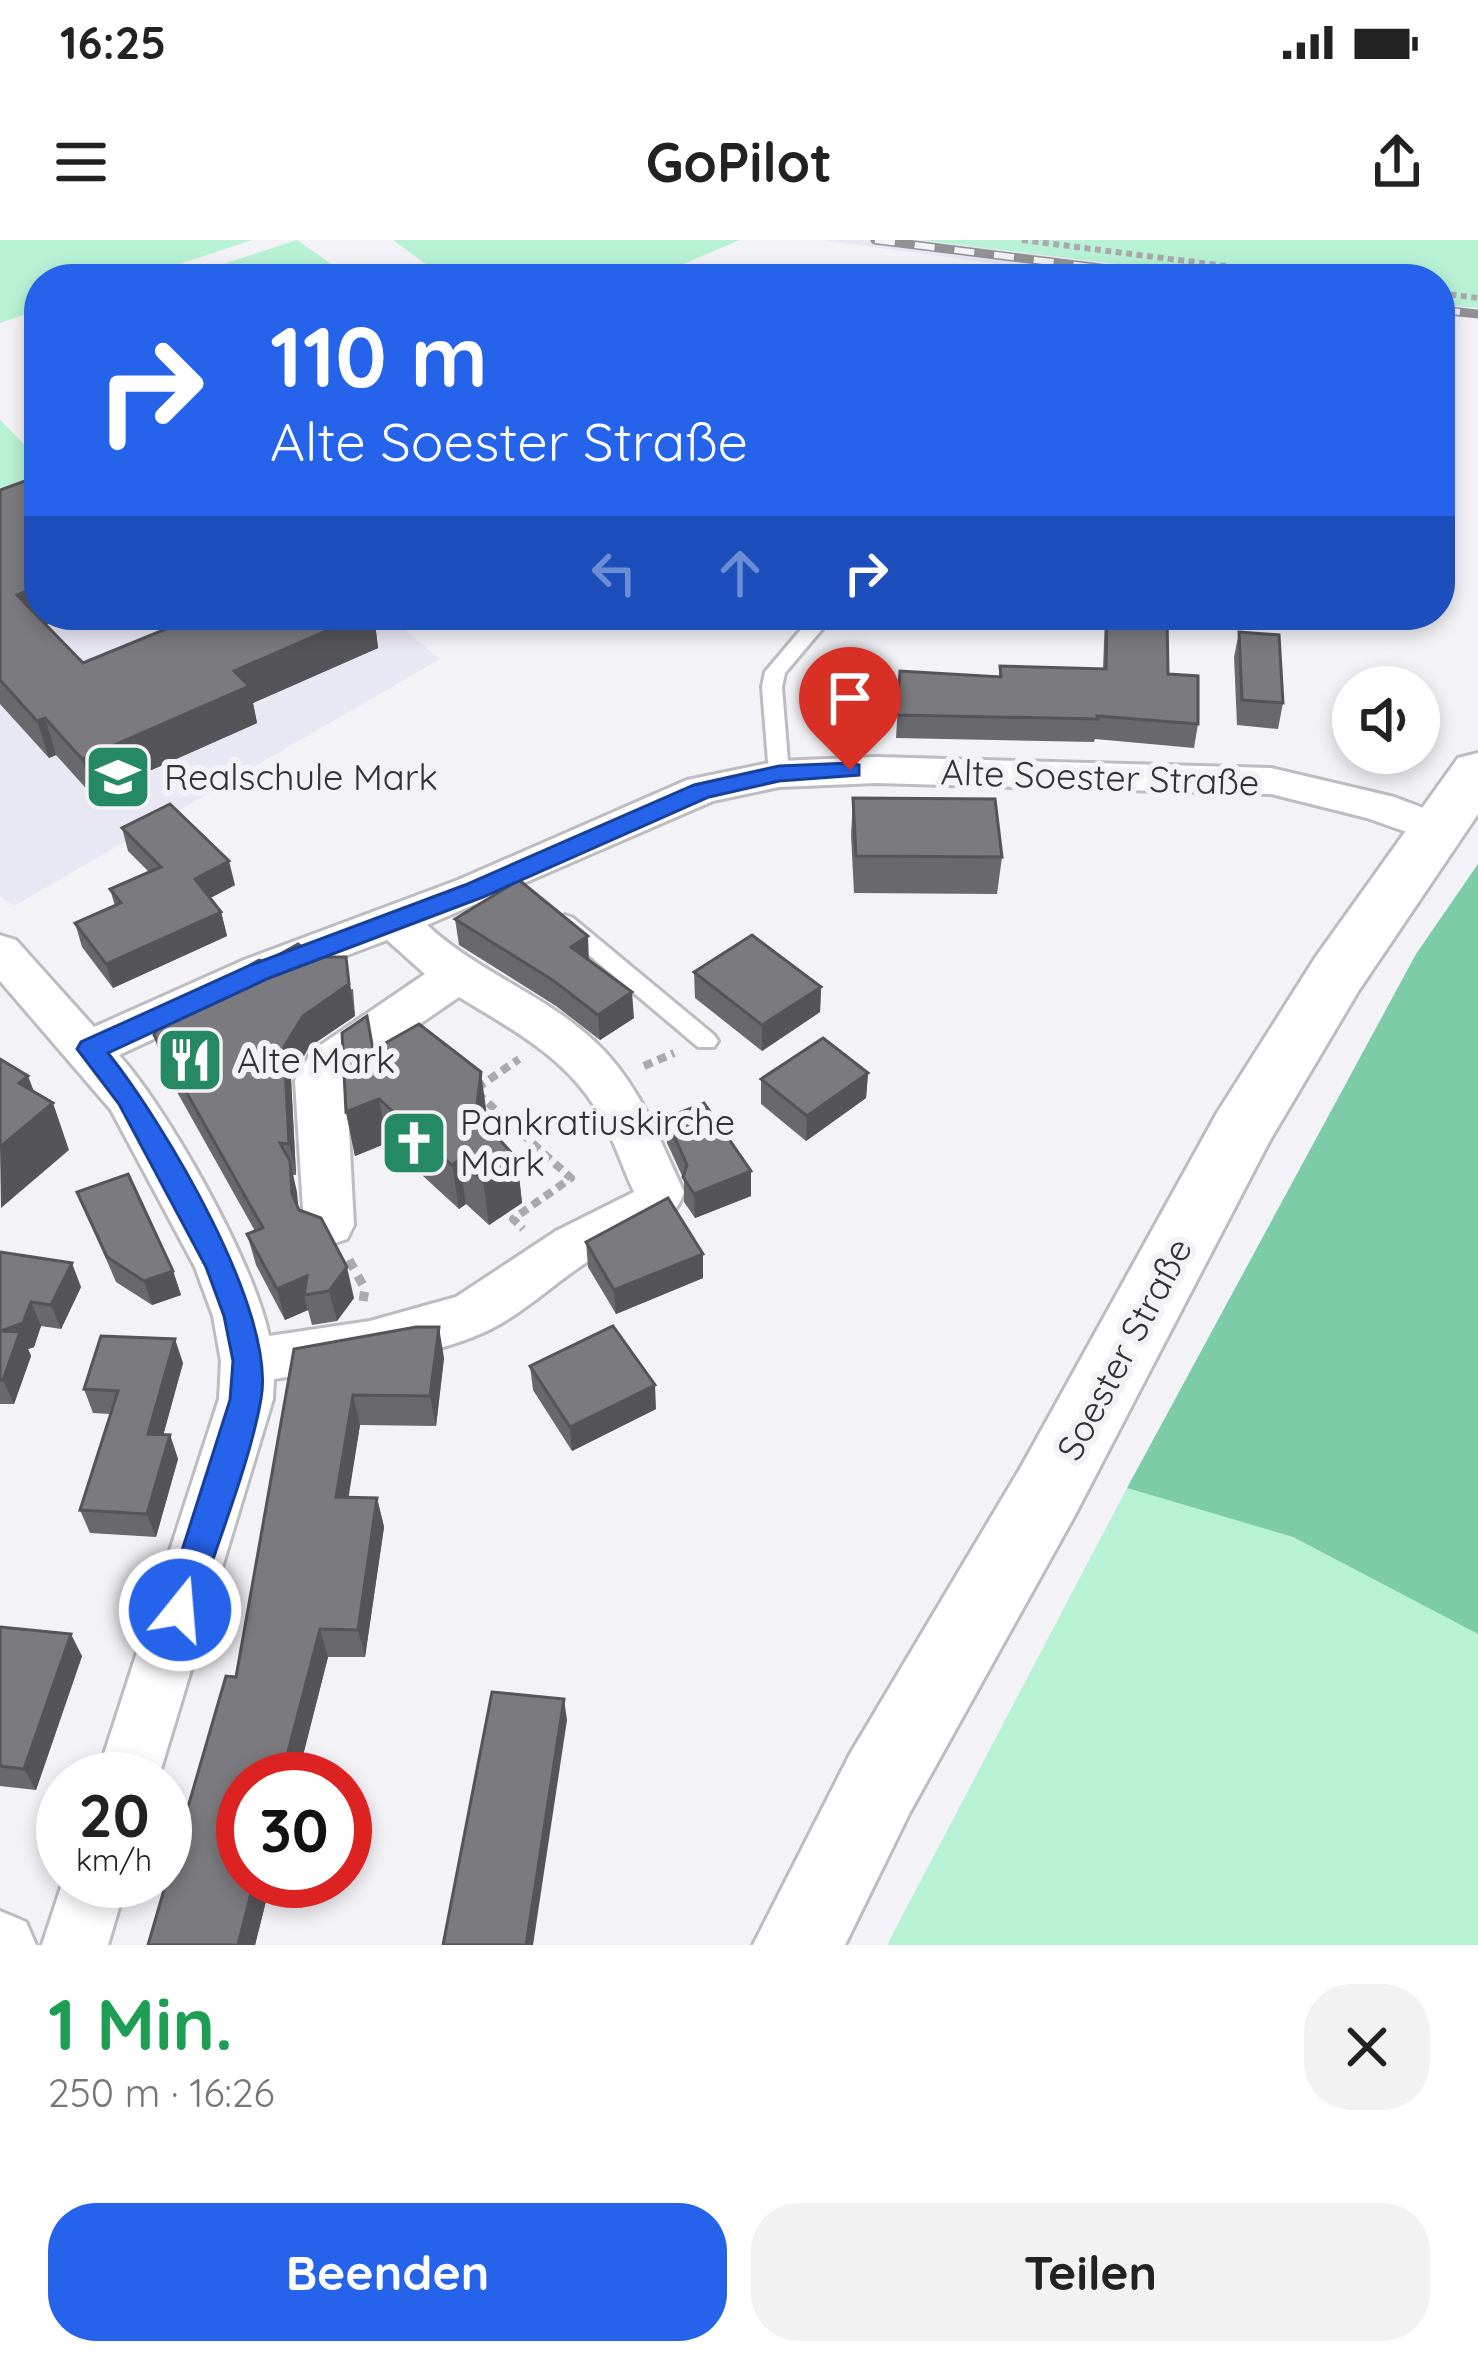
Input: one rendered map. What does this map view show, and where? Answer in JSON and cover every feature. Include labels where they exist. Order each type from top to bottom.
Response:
[{"type":"main road","name":"Soester Straße","points":[[798,1945],[880,1783],[1048,1491],[1240,1132],[1336,974],[1457,800]]},
{"type":"street","name":"Alte Soester Straße","points":[[91,1049],[260,971],[395,922],[526,891],[702,790],[779,774],[876,770],[1271,781],[1379,807],[1457,800]]},
{"type":"street","points":[[248,1361],[359,1344],[472,1314],[574,1245],[655,1204],[659,1192],[604,1084],[580,1055],[527,1012],[458,974],[395,922]]},
{"type":"street","points":[[0,951],[91,1049],[129,1098],[220,1267],[239,1316],[248,1361],[246,1400],[135,1752]]},
{"type":"street","points":[[329,1225],[319,1081],[329,1063],[458,974]]},
{"type":"street","points":[[74,1945],[86,1908]]},
{"type":"lane","points":[[779,774],[773,679],[780,663],[811,630]]},
{"type":"lane","points":[[526,891],[706,1041]]},
{"type":"path","points":[[1022,240],[1210,264]]},
{"type":"path","points":[[604,1084],[706,1041]]},
{"type":"path","points":[[474,1090],[572,1178],[513,1219],[526,1232]]},
{"type":"path","points":[[329,1225],[364,1289],[359,1344]]},
{"type":"shaded area","points":[[821,240],[921,240],[1117,264],[999,264]]},
{"type":"shaded area","name":"Realschule Mark","points":[[0,526],[24,581],[24,630],[405,630],[440,659],[14,906],[0,895]]},
{"type":"green space","points":[[0,240],[252,240],[179,264],[24,264],[24,315],[0,323]]},
{"type":"green space","points":[[297,240],[331,264],[224,264]]},
{"type":"green space","points":[[393,240],[740,240],[683,264],[426,264]]},
{"type":"green space","points":[[921,240],[1478,240],[1478,308],[1455,306],[1455,264],[1117,264]]},
{"type":"green space","points":[[0,420],[24,444],[24,502],[0,512]]},
{"type":"green space","points":[[1478,864],[1478,1634],[1293,1537],[1127,1488],[1416,954]]},
{"type":"green space","points":[[1127,1488],[1293,1537],[1478,1634],[1478,1945],[887,1945]]},
{"type":"building","points":[[24,481],[24,592],[17,595],[24,602],[24,630],[51,630],[83,663],[163,630],[328,630],[234,671],[249,686],[82,759],[45,718],[37,721],[0,680],[0,490]]},
{"type":"building","points":[[1107,630],[1167,630],[1168,674],[1198,676],[1198,724],[1097,716],[897,715],[900,671],[1001,677],[1000,666],[1106,669]]},
{"type":"building","points":[[1239,632],[1279,635],[1283,703],[1242,700]]},
{"type":"building","points":[[853,798],[995,799],[1002,857],[856,856]]},
{"type":"building","points":[[170,804],[229,861],[195,879],[221,912],[106,964],[75,923],[121,903],[110,889],[161,867],[122,828]]},
{"type":"building","points":[[519,880],[588,936],[571,947],[632,992],[598,1015],[554,981],[455,919]]},
{"type":"building","points":[[752,935],[821,987],[762,1025],[694,972]]},
{"type":"building","points":[[298,944],[315,957],[346,957],[349,984],[303,1016],[284,1047],[289,1144],[280,1143],[290,1161],[292,1194],[299,1210],[321,1218],[347,1267],[329,1291],[304,1295],[307,1276],[277,1289],[247,1234],[263,1228],[154,1035],[164,1016],[259,960],[266,962]]},
{"type":"building","points":[[367,1016],[373,1050],[419,1024],[481,1072],[476,1113],[517,1159],[483,1181],[459,1160],[452,1165],[379,1099],[346,1112],[342,1033]]},
{"type":"building","points":[[823,1038],[868,1073],[807,1116],[761,1079]]},
{"type":"building","points":[[0,1059],[28,1076],[19,1083],[53,1103],[0,1147]]},
{"type":"building","points":[[704,1103],[751,1171],[694,1194],[683,1177],[687,1165],[666,1118]]},
{"type":"building","points":[[128,1174],[173,1271],[144,1281],[107,1257],[77,1192]]},
{"type":"building","points":[[668,1198],[703,1254],[614,1290],[586,1242]]},
{"type":"building","points":[[0,1252],[72,1263],[51,1305],[31,1302],[23,1323],[1,1331],[20,1332],[3,1380],[0,1380]]},
{"type":"building","points":[[613,1326],[655,1385],[570,1427],[530,1366]]},
{"type":"building","points":[[439,1327],[430,1396],[353,1395],[336,1497],[377,1498],[358,1630],[320,1629],[288,1752],[216,1752],[216,1908],[247,1908],[238,1945],[148,1945],[159,1908],[192,1908],[192,1793],[226,1676],[236,1677],[294,1349]]},
{"type":"building","points":[[101,1336],[175,1339],[148,1434],[170,1435],[147,1514],[80,1510],[118,1391],[84,1389]]},
{"type":"building","points":[[0,1627],[71,1634],[24,1769],[0,1766]]},
{"type":"building","points":[[492,1692],[564,1699],[526,1945],[443,1945]]},
{"type":"railway","points":[[875,240],[1068,264]]},
{"type":"railway","points":[[1455,312],[1478,314]]},
{"type":"place","name":"Realschule Mark","points":[[118,777]]},
{"type":"place","name":"Alte Mark","points":[[190,1060]]},
{"type":"place","name":"Pankratiuskirche Mark","points":[[414,1143]]},
{"type":"route","points":[[180,1610],[246,1400],[248,1361],[239,1316],[220,1267],[129,1098],[91,1049],[260,971],[474,891],[702,790],[779,774],[850,770]]}]
